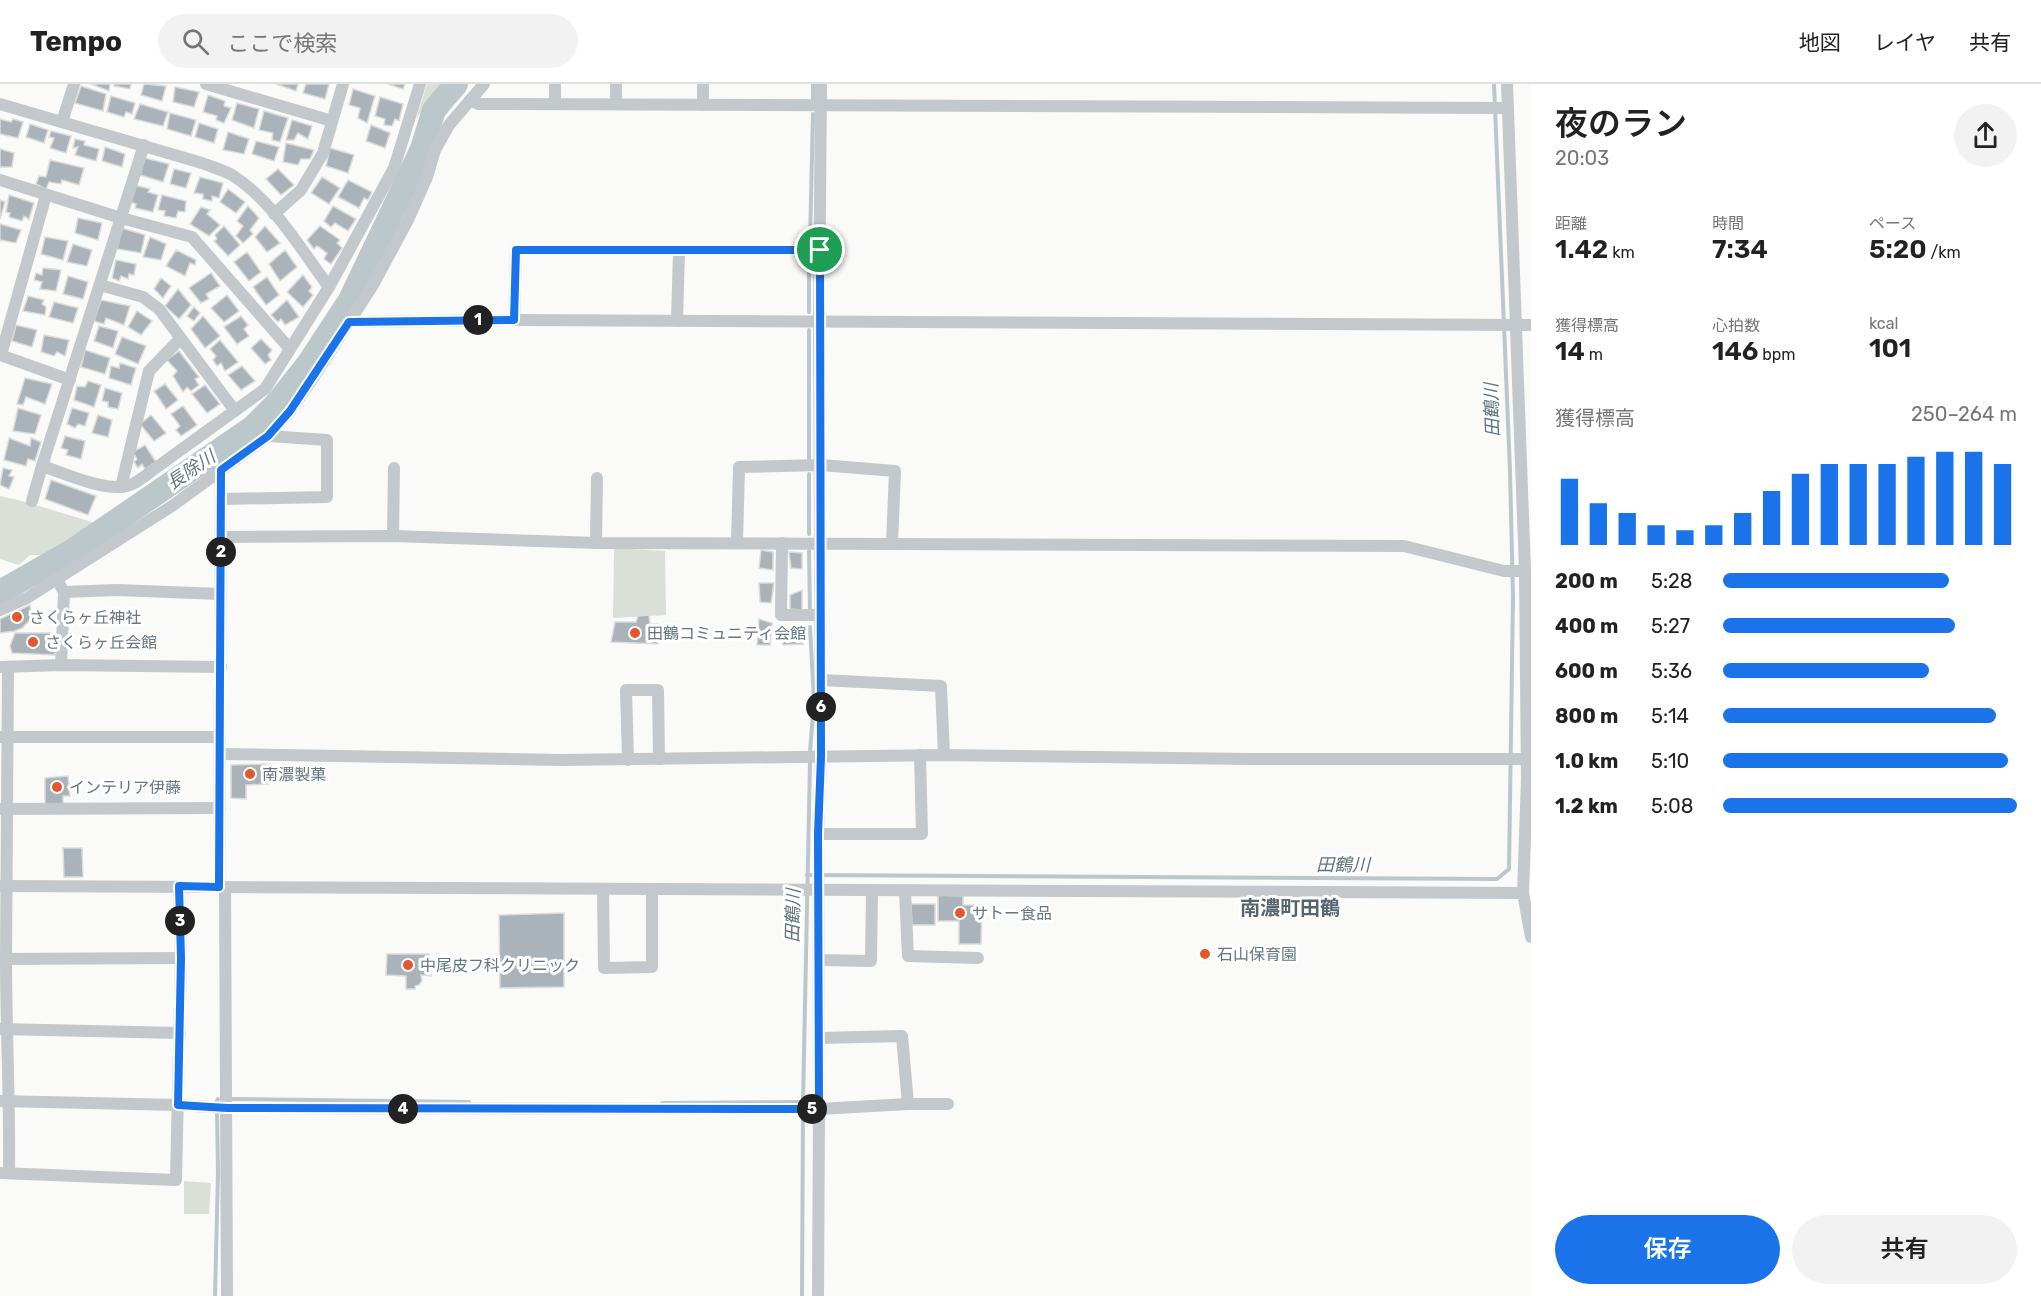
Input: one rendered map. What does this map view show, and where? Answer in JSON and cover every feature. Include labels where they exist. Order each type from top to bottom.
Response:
[{"type":"street","points":[[62,122],[74,84]]},
{"type":"street","points":[[207,84],[332,121]]},
{"type":"street","points":[[274,214],[301,190],[323,153],[343,84]]},
{"type":"street","points":[[42,466],[93,483],[121,488],[153,470],[265,389],[329,287],[394,168],[420,84]]},
{"type":"street","points":[[0,610],[27,598],[172,506],[268,436],[290,411],[313,378],[373,285],[408,220],[449,125],[484,84]]},
{"type":"street","points":[[555,84],[555,104]]},
{"type":"street","points":[[616,84],[616,103]]},
{"type":"street","points":[[703,84],[703,105]]},
{"type":"street","points":[[818,1296],[816,1109],[819,1038],[817,889],[821,757],[819,323],[821,84]]},
{"type":"street","points":[[1507,84],[1513,326],[1523,571],[1523,893],[1531,937]]},
{"type":"street","points":[[470,100],[478,104],[1507,108]]},
{"type":"street","points":[[0,104],[144,145],[230,174],[250,188],[274,214],[329,287]]},
{"type":"street","points":[[32,501],[144,145]]},
{"type":"street","points":[[0,180],[121,218],[192,237],[289,348]]},
{"type":"street","points":[[46,195],[1,355],[70,380]]},
{"type":"street","points":[[514,320],[516,250],[820,250]]},
{"type":"street","points":[[677,321],[679,251]]},
{"type":"street","points":[[100,285],[143,297],[159,309],[236,411]]},
{"type":"street","points":[[349,322],[514,320],[1531,325]]},
{"type":"street","points":[[121,488],[149,371],[180,339]]},
{"type":"street","points":[[221,499],[327,497],[327,440],[268,436]]},
{"type":"street","points":[[737,543],[739,467],[821,465],[895,471],[892,544]]},
{"type":"street","points":[[393,536],[394,468]]},
{"type":"street","points":[[221,470],[220,808],[227,1108],[226,1296]]},
{"type":"street","points":[[596,543],[597,478]]},
{"type":"street","points":[[222,537],[393,536],[596,543],[1404,546],[1504,571],[1523,571]]},
{"type":"street","points":[[782,543],[781,615],[820,615]]},
{"type":"street","points":[[57,579],[64,592],[61,665]]},
{"type":"street","points":[[64,592],[117,590],[220,594]]},
{"type":"street","points":[[179,886],[181,958],[176,1180],[5,1173],[4,667],[61,665],[221,667]]},
{"type":"street","points":[[821,680],[941,686],[944,755]]},
{"type":"street","points":[[628,760],[626,690],[658,690],[659,759]]},
{"type":"street","points":[[4,737],[220,737]]},
{"type":"street","points":[[221,754],[562,760],[920,755],[1250,759],[1524,759]]},
{"type":"street","points":[[818,834],[922,834],[920,755]]},
{"type":"street","points":[[4,809],[220,808]]},
{"type":"street","points":[[3,886],[800,891],[817,889],[905,892],[1523,893]]},
{"type":"street","points":[[603,889],[604,968],[652,967],[652,890]]},
{"type":"street","points":[[819,960],[872,961],[872,891]]},
{"type":"street","points":[[905,892],[908,956],[978,958]]},
{"type":"street","points":[[3,959],[181,958]]},
{"type":"street","points":[[3,1029],[180,1033]]},
{"type":"street","points":[[819,1038],[902,1036],[908,1104]]},
{"type":"street","points":[[5,1101],[227,1108],[816,1109],[948,1104]]},
{"type":"shaded area","points":[[427,84],[442,84],[416,119]]},
{"type":"shaded area","points":[[0,496],[95,523],[44,555],[30,555],[19,565],[0,559]]},
{"type":"shaded area","points":[[614,548],[665,551],[666,615],[613,618]]},
{"type":"shaded area","points":[[184,1181],[211,1183],[209,1214],[184,1214]]},
{"type":"building","points":[[91,84],[110,84],[109,91]]},
{"type":"building","points":[[114,84],[131,84],[130,89],[114,86]]},
{"type":"building","points":[[144,84],[166,86],[162,101],[141,95]]},
{"type":"building","points":[[276,84],[298,84],[296,91]]},
{"type":"building","points":[[306,84],[329,84],[325,99],[303,93]]},
{"type":"building","points":[[388,84],[405,84],[403,89]]},
{"type":"building","points":[[81,86],[106,94],[103,111],[75,103]]},
{"type":"building","points":[[175,87],[199,92],[194,107],[173,102]]},
{"type":"building","points":[[353,89],[375,96],[367,123],[358,118],[360,108],[349,105]]},
{"type":"building","points":[[208,95],[225,101],[224,106],[231,108],[224,123],[216,120],[217,116],[203,112]]},
{"type":"building","points":[[111,96],[135,103],[132,114],[126,112],[124,117],[107,112]]},
{"type":"building","points":[[380,97],[403,104],[399,121],[395,119],[392,126],[384,125],[385,119],[375,116]]},
{"type":"building","points":[[237,103],[259,109],[254,128],[232,120]]},
{"type":"building","points":[[140,104],[168,112],[163,126],[134,119]]},
{"type":"building","points":[[264,111],[288,118],[280,142],[272,140],[273,133],[259,130]]},
{"type":"building","points":[[170,113],[196,120],[191,136],[167,129]]},
{"type":"building","points":[[0,119],[23,122],[18,138],[0,134]]},
{"type":"building","points":[[292,120],[312,126],[308,139],[298,133],[294,140],[286,140]]},
{"type":"building","points":[[199,123],[218,129],[214,143],[195,137]]},
{"type":"building","points":[[30,124],[48,130],[44,143],[26,137]]},
{"type":"building","points":[[371,125],[390,133],[385,148],[366,141]]},
{"type":"building","points":[[51,131],[71,136],[66,153],[50,148],[54,138],[49,137]]},
{"type":"building","points":[[228,132],[249,139],[244,154],[223,150]]},
{"type":"building","points":[[75,139],[85,141],[84,145],[99,149],[96,161],[75,155],[78,147],[73,148]]},
{"type":"building","points":[[256,141],[279,147],[274,161],[252,154]]},
{"type":"building","points":[[286,143],[314,150],[310,159],[301,159],[298,165],[283,162]]},
{"type":"building","points":[[105,147],[125,154],[122,167],[102,161]]},
{"type":"building","points":[[330,148],[354,155],[348,173],[326,166]]},
{"type":"building","points":[[0,149],[14,153],[12,167],[0,167]]},
{"type":"building","points":[[145,158],[169,164],[163,182],[140,175]]},
{"type":"building","points":[[50,160],[84,168],[79,185],[62,180],[61,184],[49,182],[46,189],[36,184],[39,176],[46,177]]},
{"type":"building","points":[[174,169],[191,173],[186,188],[170,184]]},
{"type":"building","points":[[278,169],[294,185],[281,195],[266,179]]},
{"type":"building","points":[[200,177],[223,183],[219,198],[212,196],[212,201],[203,199],[203,194],[194,193]]},
{"type":"building","points":[[322,177],[340,188],[329,204],[311,193]]},
{"type":"building","points":[[348,180],[372,192],[368,200],[364,198],[359,208],[338,197]]},
{"type":"building","points":[[135,185],[150,189],[148,192],[158,195],[153,212],[135,208],[136,204],[131,202]]},
{"type":"building","points":[[228,189],[245,202],[236,213],[220,202]]},
{"type":"building","points":[[9,195],[34,203],[29,219],[24,216],[22,221],[9,217],[10,213],[6,212]]},
{"type":"building","points":[[162,195],[186,201],[185,212],[178,211],[176,218],[164,216],[165,211],[158,210]]},
{"type":"building","points":[[0,200],[5,202],[0,219]]},
{"type":"building","points":[[248,206],[259,218],[250,230],[253,234],[243,243],[236,236],[243,226],[237,221]]},
{"type":"building","points":[[333,206],[356,219],[348,231],[335,223],[331,227],[324,221]]},
{"type":"building","points":[[201,207],[210,210],[207,214],[220,225],[209,236],[190,224]]},
{"type":"building","points":[[78,218],[102,223],[98,240],[75,233]]},
{"type":"building","points":[[0,224],[21,230],[16,243],[0,240]]},
{"type":"building","points":[[224,226],[240,245],[228,256],[214,241],[217,239],[215,235]]},
{"type":"building","points":[[265,226],[280,243],[267,252],[255,237]]},
{"type":"building","points":[[320,226],[340,240],[337,243],[342,248],[331,264],[324,259],[327,253],[317,246],[314,249],[307,240]]},
{"type":"building","points":[[122,228],[145,235],[141,253],[117,249]]},
{"type":"building","points":[[45,237],[68,241],[63,260],[41,254]]},
{"type":"building","points":[[150,237],[166,244],[161,260],[143,257]]},
{"type":"building","points":[[73,244],[92,250],[87,266],[67,262]]},
{"type":"building","points":[[176,250],[196,260],[195,265],[190,263],[185,276],[166,266]]},
{"type":"building","points":[[285,250],[297,267],[280,281],[269,264]]},
{"type":"building","points":[[247,252],[261,272],[249,281],[234,262]]},
{"type":"building","points":[[116,260],[136,264],[134,275],[129,274],[128,279],[121,276],[119,281],[112,278]]},
{"type":"building","points":[[43,268],[61,270],[56,291],[40,289],[42,282],[34,280],[36,273],[42,275]]},
{"type":"building","points":[[211,273],[220,286],[206,294],[209,299],[201,303],[189,288]]},
{"type":"building","points":[[303,275],[312,287],[309,291],[313,295],[303,307],[287,292]]},
{"type":"building","points":[[68,276],[88,282],[83,299],[63,294]]},
{"type":"building","points":[[267,277],[279,295],[266,305],[253,287]]},
{"type":"building","points":[[161,278],[171,286],[163,298],[154,289]]},
{"type":"building","points":[[178,289],[191,305],[179,319],[165,306]]},
{"type":"building","points":[[227,295],[239,311],[224,322],[211,308]]},
{"type":"building","points":[[28,296],[44,300],[42,304],[46,307],[45,315],[23,311]]},
{"type":"building","points":[[101,300],[130,306],[124,325],[106,318],[104,324],[94,321]]},
{"type":"building","points":[[287,300],[299,317],[285,325],[281,319],[278,322],[271,315]]},
{"type":"building","points":[[54,302],[78,308],[73,323],[49,317]]},
{"type":"building","points":[[194,307],[200,313],[194,321],[187,316]]},
{"type":"building","points":[[137,311],[152,321],[141,335],[128,327]]},
{"type":"building","points":[[203,316],[220,336],[205,348],[191,329]]},
{"type":"building","points":[[241,316],[248,325],[244,329],[249,336],[237,344],[224,327]]},
{"type":"building","points":[[16,325],[37,330],[32,347],[12,341]]},
{"type":"building","points":[[99,326],[118,331],[113,348],[94,341]]},
{"type":"building","points":[[44,335],[69,340],[65,356],[57,352],[54,356],[41,352]]},
{"type":"building","points":[[122,337],[146,346],[138,364],[115,354]]},
{"type":"building","points":[[261,339],[272,350],[268,355],[271,360],[265,364],[251,348]]},
{"type":"building","points":[[220,340],[238,362],[225,371],[221,363],[217,366],[213,360],[216,356],[210,349]]},
{"type":"building","points":[[85,350],[110,358],[105,374],[81,367]]},
{"type":"building","points":[[179,351],[199,377],[195,379],[199,385],[191,391],[187,387],[183,392],[173,376],[177,371],[167,360]]},
{"type":"building","points":[[120,363],[136,368],[131,385],[109,378],[111,366],[119,368]]},
{"type":"building","points":[[242,366],[255,381],[241,390],[228,375]]},
{"type":"building","points":[[25,378],[52,384],[45,404],[26,397],[23,405],[17,404]]},
{"type":"building","points":[[88,381],[101,385],[94,407],[74,400],[77,386],[85,387]]},
{"type":"building","points":[[165,384],[178,400],[166,409],[154,391]]},
{"type":"building","points":[[205,385],[220,404],[207,413],[192,394]]},
{"type":"building","points":[[105,388],[122,393],[118,409],[108,407],[108,402],[102,401]]},
{"type":"building","points":[[183,406],[197,425],[181,436],[176,430],[180,426],[171,414]]},
{"type":"building","points":[[18,408],[41,415],[35,434],[13,431]]},
{"type":"building","points":[[72,408],[89,413],[85,426],[78,424],[75,428],[67,424]]},
{"type":"building","points":[[98,415],[112,420],[108,437],[92,433]]},
{"type":"building","points":[[151,415],[166,433],[154,441],[140,424]]},
{"type":"building","points":[[65,436],[85,441],[81,459],[66,455],[68,450],[61,448]]},
{"type":"building","points":[[9,438],[30,446],[31,438],[41,442],[35,461],[28,459],[26,466],[4,460]]},
{"type":"building","points":[[145,445],[156,462],[145,469],[142,464],[138,468],[134,462],[137,459],[133,452]]},
{"type":"building","points":[[3,468],[12,470],[9,476],[14,477],[9,489],[0,485]]},
{"type":"building","points":[[51,480],[96,496],[88,515],[45,499]]},
{"type":"building","points":[[761,550],[773,552],[773,570],[759,568]]},
{"type":"building","points":[[789,552],[802,553],[802,569],[791,568]]},
{"type":"building","points":[[759,583],[774,583],[771,603],[760,602]]},
{"type":"building","points":[[802,590],[802,610],[790,609],[790,595]]},
{"type":"building","name":"さくらヶ丘神社","points":[[30,605],[31,619],[22,628],[0,633],[0,619]]},
{"type":"building","name":"田鶴コミュニティ会館","points":[[649,615],[650,624],[658,624],[658,644],[611,642],[615,622],[636,622],[638,616]]},
{"type":"building","points":[[759,619],[772,623],[770,645],[757,645]]},
{"type":"building","points":[[803,628],[803,644],[783,645],[781,635],[789,634],[789,629]]},
{"type":"building","name":"さくらヶ丘会館","points":[[15,633],[54,633],[55,655],[12,653],[10,646]]},
{"type":"building","name":"南濃製菓","points":[[270,764],[269,784],[246,785],[246,799],[231,798],[231,765]]},
{"type":"building","name":"インテリア伊藤","points":[[68,776],[70,796],[63,796],[63,804],[45,804],[45,778]]},
{"type":"building","points":[[63,848],[82,848],[83,877],[64,877]]},
{"type":"building","name":"サトー食品","points":[[938,895],[963,896],[963,905],[982,905],[981,944],[959,944],[959,921],[938,921]]},
{"type":"building","points":[[911,904],[935,904],[935,925],[912,925]]},
{"type":"building","points":[[564,913],[564,987],[500,988],[499,915]]},
{"type":"building","name":"中尾皮フ科クリニック","points":[[387,954],[429,954],[431,976],[421,975],[422,981],[415,986],[415,989],[406,989],[406,976],[386,975]]},
{"type":"waterway","name":"長除川","points":[[0,592],[72,551],[252,428],[277,403],[308,364],[350,300],[422,149],[434,110],[456,84]]},
{"type":"waterway","points":[[813,84],[813,99]]},
{"type":"waterway","name":"田鶴川","points":[[807,875],[1497,879],[1509,869],[1513,597],[1494,84]]},
{"type":"waterway","points":[[810,241],[813,114]]},
{"type":"waterway","points":[[809,264],[809,312]]},
{"type":"waterway","points":[[809,330],[809,464]]},
{"type":"waterway","points":[[809,474],[809,534]]},
{"type":"waterway","points":[[809,551],[810,611]]},
{"type":"waterway","points":[[810,627],[814,701],[810,752]]},
{"type":"waterway","name":"田鶴川","points":[[803,1103],[810,762]]},
{"type":"waterway","points":[[229,1099],[469,1102]]},
{"type":"waterway","points":[[662,1103],[803,1102]]},
{"type":"waterway","points":[[215,1296],[217,1111]]},
{"type":"waterway","name":"田鶴川","points":[[802,1296],[803,1111]]},
{"type":"place","name":"さくらヶ丘神社","points":[[17,617]]},
{"type":"place","name":"田鶴コミュニティ会館","points":[[635,633]]},
{"type":"place","name":"さくらヶ丘会館","points":[[33,642]]},
{"type":"place","name":"南濃製菓","points":[[250,774]]},
{"type":"place","name":"インテリア伊藤","points":[[57,787]]},
{"type":"place","name":"サトー食品","points":[[960,913]]},
{"type":"place","name":"石山保育園","points":[[1205,954]]},
{"type":"place","name":"中尾皮フ科クリニック","points":[[408,965]]},
{"type":"district","name":"南濃町田鶴","points":[[1290,908]]},
{"type":"route","points":[[516,250],[820,250],[819,1109],[227,1108],[178,1105],[181,958],[179,886],[219,887],[221,470],[268,436],[290,411],[349,322],[514,320],[516,250]]}]
